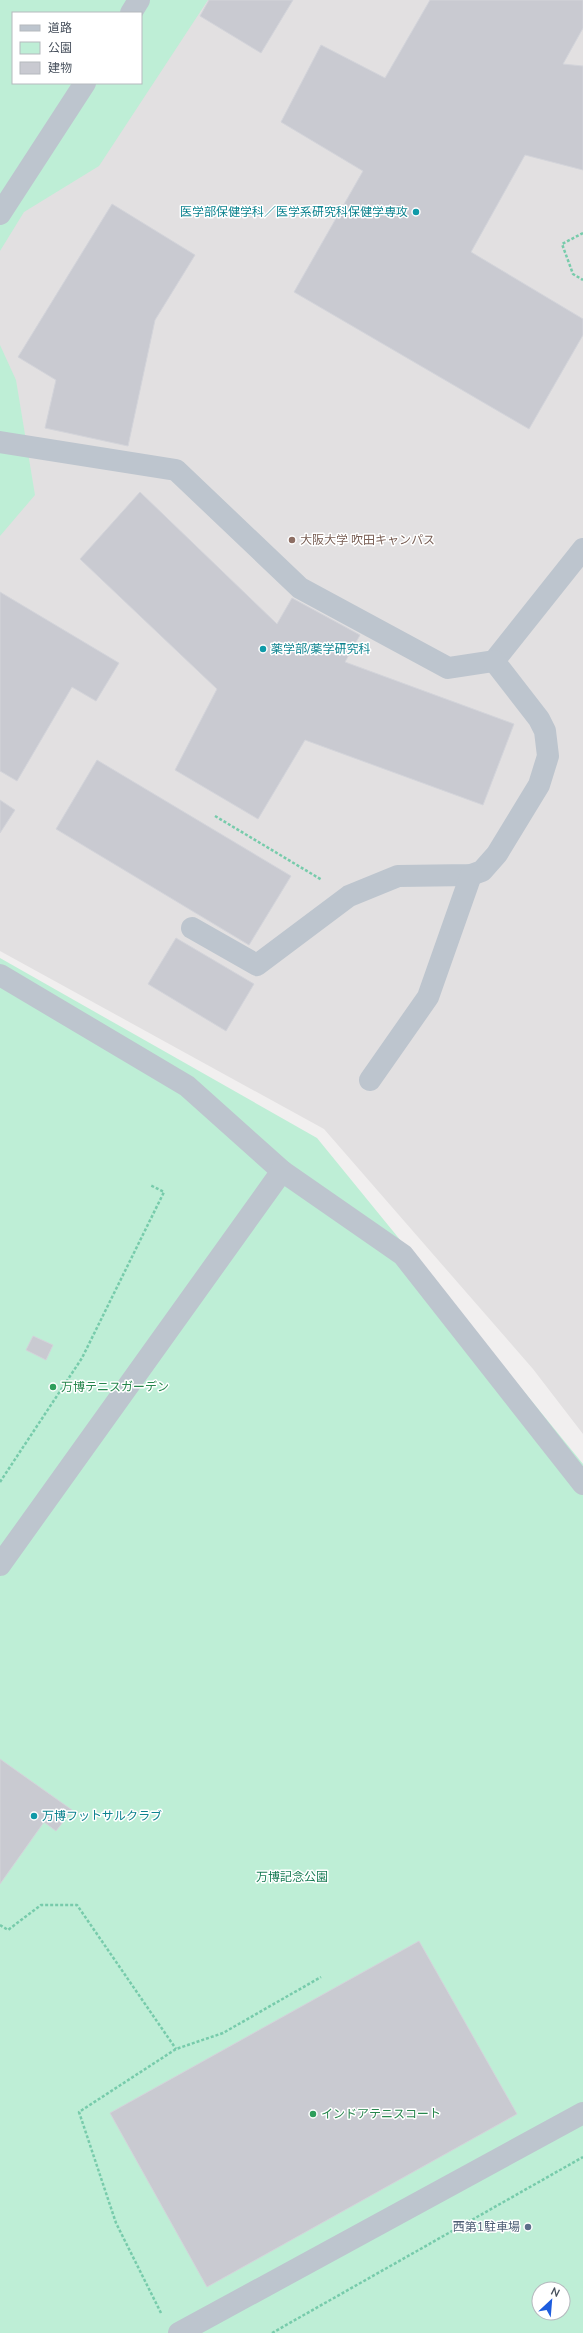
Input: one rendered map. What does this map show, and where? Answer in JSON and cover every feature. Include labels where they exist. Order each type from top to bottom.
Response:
[{"type":"lane","points":[[132,12],[139,0]]},
{"type":"lane","points":[[0,214],[84,84]]},
{"type":"lane","points":[[0,442],[176,470],[300,588],[448,668],[494,661],[583,549]]},
{"type":"lane","points":[[192,928],[257,965],[349,896],[398,876],[471,876],[482,871],[497,854],[539,785],[548,756],[545,731],[539,719],[494,661]]},
{"type":"lane","points":[[370,1080],[428,997],[471,876]]},
{"type":"lane","points":[[0,975],[187,1086],[282,1171],[403,1255],[583,1484]]},
{"type":"lane","points":[[0,1565],[282,1171]]},
{"type":"lane","points":[[172,2326],[583,2113]]},
{"type":"path","points":[[583,233],[562,244],[573,274],[583,280]]},
{"type":"path","points":[[215,816],[349,896]]},
{"type":"path","points":[[0,1482],[82,1358],[164,1192],[150,1185]]},
{"type":"path","points":[[0,1925],[8,1930],[41,1905],[77,1905],[176,2049]]},
{"type":"path","points":[[172,2326],[116,2223],[79,2112],[176,2049],[223,2033],[321,1977]]},
{"type":"path","points":[[272,2333],[583,2157]]},
{"type":"shaded area","name":"大阪大学 吹田キャンパス","points":[[72,0],[583,0],[583,1434],[533,1369],[324,1129],[0,951],[0,129],[138,84],[142,84],[142,12]]},
{"type":"green space","points":[[0,0],[208,0],[99,166],[24,212],[0,251]]},
{"type":"green space","points":[[0,345],[16,380],[35,495],[0,536]]},
{"type":"green space","name":"万博記念公園","points":[[0,958],[317,1138],[583,1464],[583,2333],[0,2333]]},
{"type":"building","points":[[209,0],[293,0],[261,53],[200,16]]},
{"type":"building","name":"医学部保健学科／医学系研究科保健学専攻","points":[[430,0],[583,0],[583,28],[563,64],[583,66],[583,170],[525,155],[471,252],[583,319],[583,335],[529,429],[294,292],[363,171],[281,122],[321,45],[385,78]]},
{"type":"building","points":[[112,204],[195,255],[155,320],[128,446],[45,428],[56,380],[18,357]]},
{"type":"building","name":"薬学部/薬学研究科","points":[[140,492],[277,624],[292,598],[360,635],[345,662],[514,724],[483,805],[305,740],[258,819],[175,770],[217,689],[80,559]]},
{"type":"building","points":[[0,592],[119,663],[96,701],[72,687],[17,781],[0,771]]},
{"type":"building","points":[[97,760],[291,876],[249,945],[56,829]]},
{"type":"building","points":[[0,800],[15,810],[0,833]]},
{"type":"building","points":[[176,938],[254,984],[226,1031],[148,984]]},
{"type":"building","points":[[33,1336],[53,1345],[46,1360],[26,1350]]},
{"type":"building","name":"万博フットサルクラブ","points":[[0,1759],[72,1810],[56,1831],[44,1822],[0,1884]]},
{"type":"building","name":"インドアテニスコート","points":[[419,1941],[517,2114],[207,2287],[110,2113]]},
{"type":"place","name":"医学部保健学科／医学系研究科保健学専攻","points":[[416,212]]},
{"type":"place","name":"大阪大学 吹田キャンパス","points":[[292,540]]},
{"type":"place","name":"薬学部/薬学研究科","points":[[263,649]]},
{"type":"place","name":"万博テニスガーデン","points":[[53,1387]]},
{"type":"place","name":"万博フットサルクラブ","points":[[34,1816]]},
{"type":"place","name":"インドアテニスコート","points":[[313,2114]]},
{"type":"place","name":"西第1駐車場","points":[[528,2227]]}]
